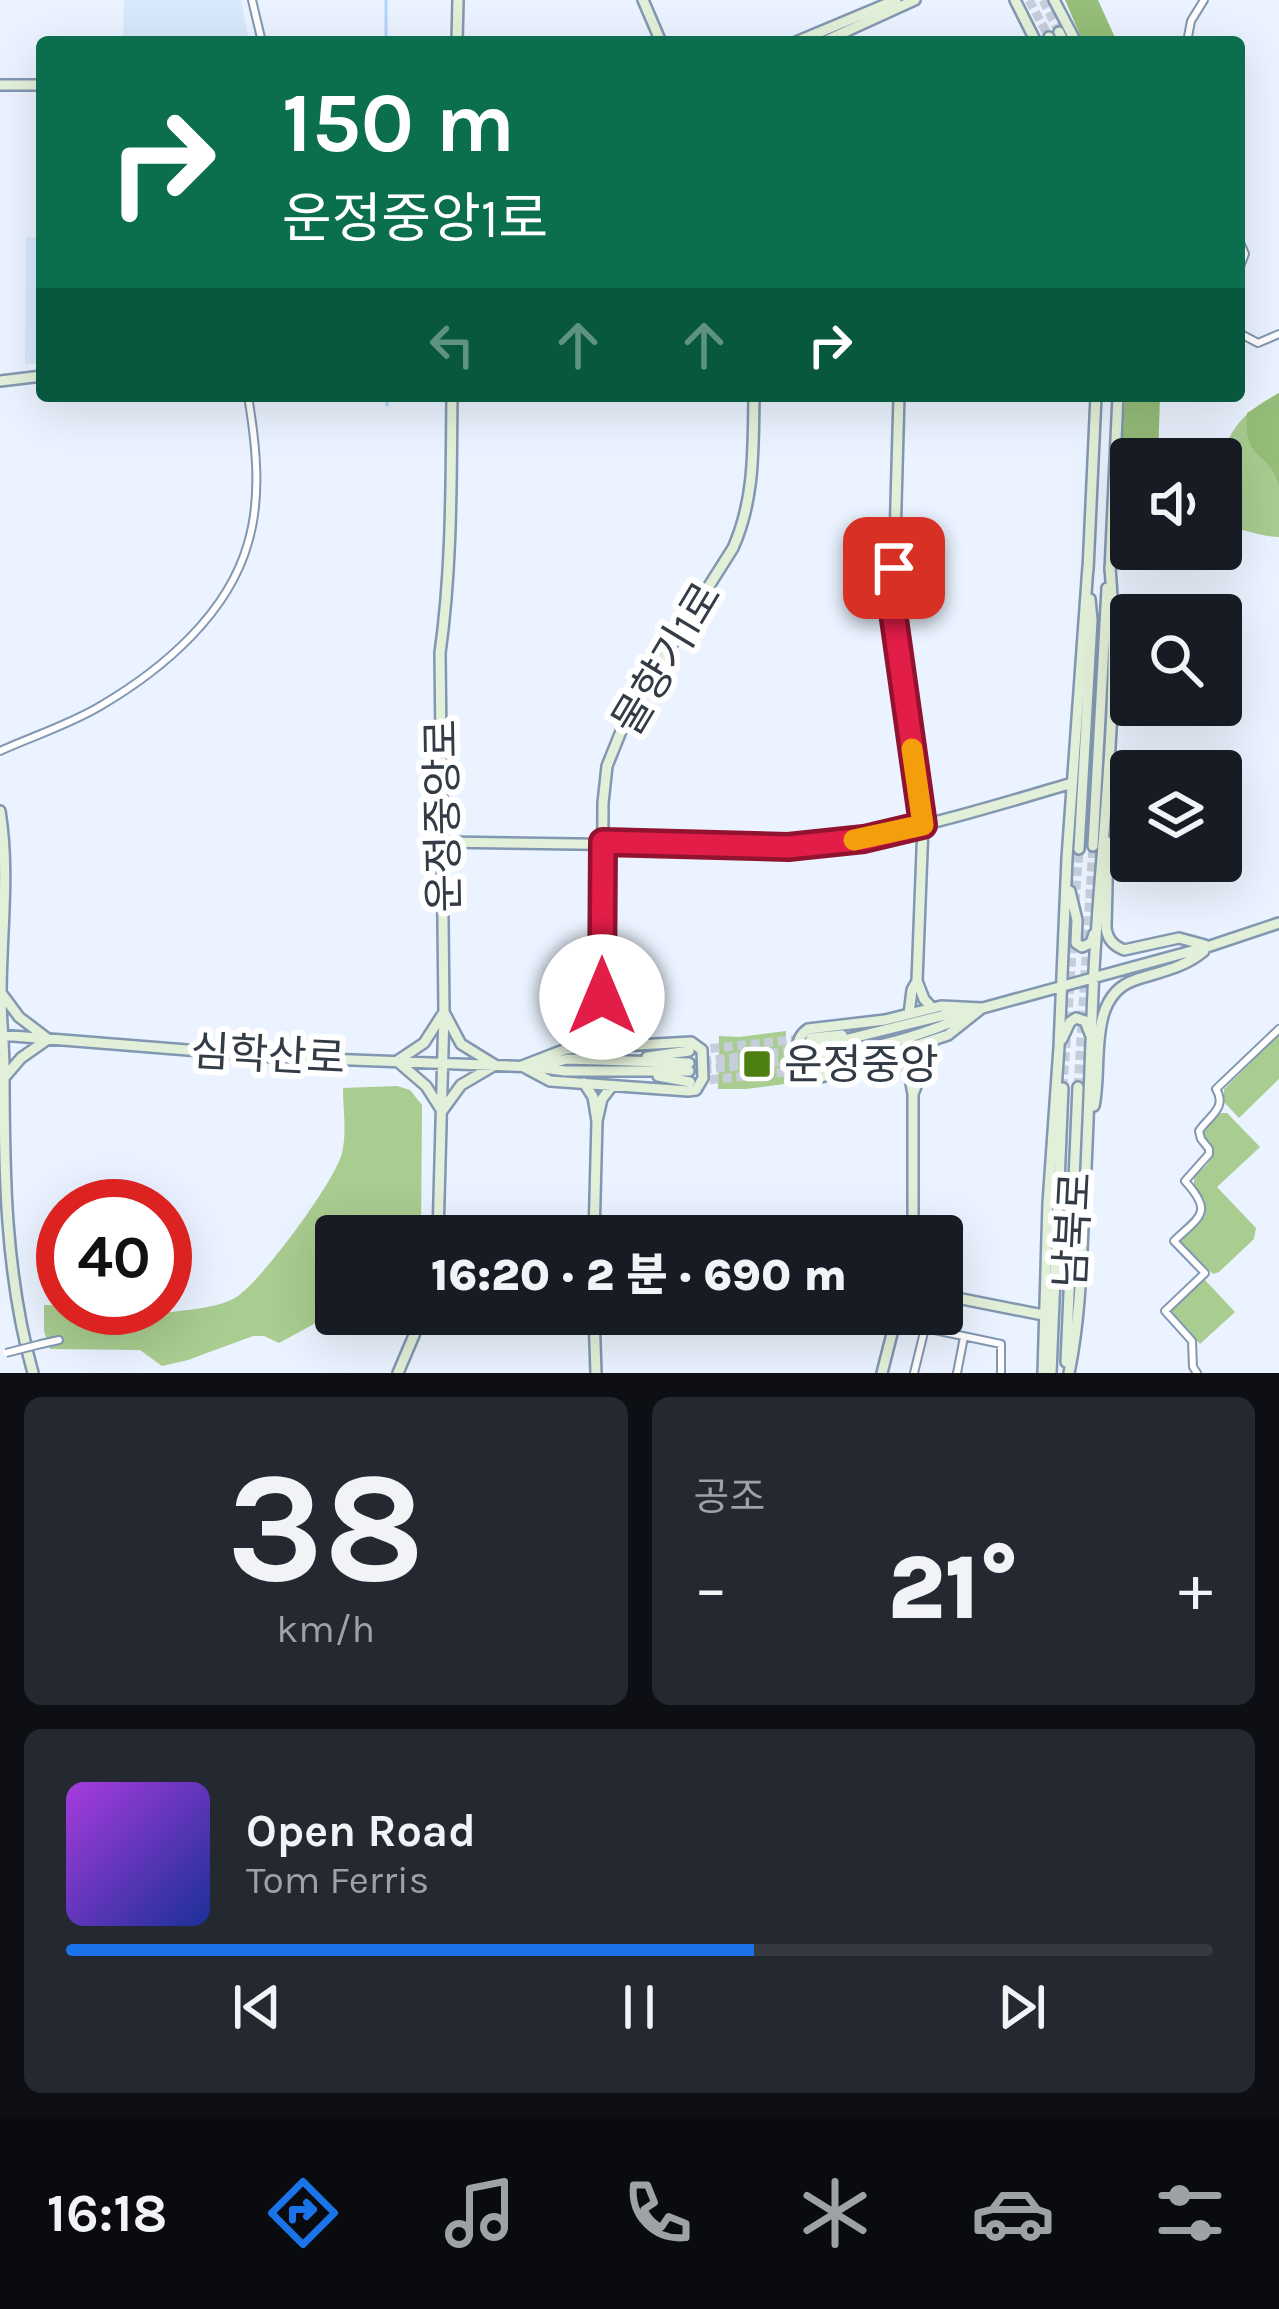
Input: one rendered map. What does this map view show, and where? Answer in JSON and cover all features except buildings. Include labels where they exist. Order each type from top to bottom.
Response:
[{"type":"street","points":[[252,0],[261,36]]},
{"type":"street","points":[[457,36],[458,0]]},
{"type":"street","points":[[643,0],[659,36]]},
{"type":"street","points":[[812,36],[896,0]]},
{"type":"street","points":[[836,36],[915,0]]},
{"type":"street","points":[[1054,0],[1073,36]]},
{"type":"street","points":[[1188,36],[1204,0]]},
{"type":"street","points":[[1016,1],[1033,36]]},
{"type":"street","points":[[0,85],[36,85]]},
{"type":"street","points":[[1245,336],[1258,343],[1279,334]]},
{"type":"street","points":[[0,380],[36,377]]},
{"type":"street","points":[[0,751],[99,707],[151,672],[197,630],[235,578],[249,541],[257,488],[249,402]]},
{"type":"street","name":"운정중앙로","points":[[439,1215],[444,1012],[440,653],[451,521],[452,402]]},
{"type":"street","name":"물향기1로","points":[[602,997],[604,785],[618,734],[742,528],[753,474],[754,402]]},
{"type":"street","points":[[899,402],[893,612],[923,825],[917,981],[932,1009]]},
{"type":"street","points":[[1047,1373],[1042,1315],[1096,402]]},
{"type":"street","points":[[1116,438],[1118,402]]},
{"type":"street","points":[[1079,849],[1092,620],[1088,566]]},
{"type":"street","points":[[1093,846],[1110,567]]},
{"type":"street","points":[[1068,1373],[1077,1332],[1096,929],[1110,753],[1110,570]]},
{"type":"street","points":[[442,842],[788,847],[864,839],[1072,783]]},
{"type":"street","points":[[1106,788],[1107,937],[1124,950],[1179,938],[1210,946]]},
{"type":"street","points":[[0,811],[4,1199],[33,1373]]},
{"type":"street","points":[[1066,868],[1077,920],[1076,944],[1090,943],[1096,929]]},
{"type":"street","points":[[980,1008],[945,1027],[878,1047],[813,1053],[943,1014],[1210,946],[1279,923]]},
{"type":"street","points":[[1089,1129],[1098,1088],[1102,1015],[1110,998],[1128,982],[1192,961],[1210,946]]},
{"type":"street","points":[[909,1014],[917,981]]},
{"type":"street","points":[[1,994],[19,1018],[48,1039],[2,1077]]},
{"type":"street","points":[[602,997],[608,1037],[616,1048]]},
{"type":"street","points":[[588,1049],[595,1037],[602,997]]},
{"type":"street","points":[[941,1006],[980,1008],[948,1035],[818,1078],[802,1075],[797,1067],[797,1042],[808,1029],[885,1021],[941,1006]]},
{"type":"street","points":[[444,1012],[461,1044],[494,1065],[461,1085],[442,1111],[422,1081],[397,1061],[424,1043],[444,1012]]},
{"type":"street","points":[[1059,1047],[1076,1018],[1085,1022],[1092,1039]]},
{"type":"street","points":[[1197,1373],[1192,1341],[1165,1311],[1205,1273],[1174,1241],[1202,1210],[1200,1198],[1185,1181],[1209,1154],[1198,1131],[1219,1109],[1216,1089],[1279,1030]]},
{"type":"street","name":"심학산로","points":[[1,1035],[274,1057],[537,1066]]},
{"type":"street","points":[[691,1042],[702,1050],[704,1078],[695,1090],[688,1091],[550,1081],[522,1066],[566,1049],[691,1042]]},
{"type":"street","points":[[914,1094],[923,1043]]},
{"type":"street","points":[[893,1053],[907,1062],[914,1094],[913,1215]]},
{"type":"street","points":[[567,1060],[689,1067],[565,1071],[537,1066],[567,1060]]},
{"type":"street","points":[[584,1083],[593,1096],[597,1121],[595,1215]]},
{"type":"street","points":[[597,1121],[602,1099],[612,1085]]},
{"type":"street","name":"남북로","points":[[1068,1373],[1078,1087]]},
{"type":"street","name":"남북로","points":[[1047,1373],[1063,1088]]},
{"type":"street","points":[[963,1299],[1042,1315]]},
{"type":"street","points":[[914,1373],[925,1328],[1001,1344],[1001,1373]]},
{"type":"street","points":[[398,1373],[415,1335]]},
{"type":"street","points":[[595,1335],[596,1373]]},
{"type":"street","points":[[882,1373],[892,1335]]},
{"type":"street","points":[[957,1373],[964,1336]]},
{"type":"street","points":[[3,1354],[59,1340]]},
{"type":"shaded area","points":[[124,0],[241,0],[248,36],[123,36]]},
{"type":"shaded area","points":[[26,237],[36,237],[36,364],[25,364]]},
{"type":"green space","points":[[1065,0],[1098,0],[1114,36],[1080,36]]},
{"type":"green space","points":[[1279,393],[1279,537],[1242,530],[1242,438],[1230,438],[1258,406]]},
{"type":"green space","points":[[1279,393],[1279,486],[1249,441],[1247,413]]},
{"type":"green space","points":[[1125,402],[1160,402],[1159,438],[1123,438]]},
{"type":"green space","points":[[786,1031],[784,1084],[718,1089],[719,1036]]},
{"type":"green space","points":[[1279,1035],[1279,1079],[1239,1118],[1224,1102],[1224,1089]]},
{"type":"green space","points":[[397,1086],[410,1090],[422,1105],[421,1215],[315,1215],[315,1323],[279,1343],[253,1336],[162,1366],[140,1350],[50,1349],[45,1335],[192,1335],[192,1309],[220,1304],[245,1290],[295,1232],[337,1167],[344,1137],[343,1088]]},
{"type":"green space","points":[[1227,1113],[1260,1147],[1217,1187],[1256,1228],[1254,1239],[1213,1274],[1180,1241],[1205,1216],[1205,1200],[1194,1178],[1213,1152],[1204,1130]]},
{"type":"green space","points":[[1204,1279],[1235,1312],[1200,1344],[1169,1311]]},
{"type":"waterway","points":[[386,0],[386,36]]},
{"type":"tunnel","points":[[1029,0],[1048,36]]},
{"type":"tunnel","points":[[1043,0],[1059,32]]},
{"type":"tunnel","points":[[1078,1087],[1093,846]]},
{"type":"tunnel","points":[[1075,903],[1079,849]]},
{"type":"tunnel","points":[[1063,1088],[1073,938]]},
{"type":"tunnel","points":[[697,1050],[811,1038]]},
{"type":"tunnel","points":[[689,1063],[812,1048]]},
{"type":"tunnel","points":[[689,1071],[814,1058]]},
{"type":"tunnel","points":[[696,1081],[817,1069]]},
{"type":"slow traffic","points":[[854,840],[923,825],[912,749]]},
{"type":"place","name":"운정중앙","points":[[757,1064]]},
{"type":"route","points":[[602,997],[603,842],[788,847],[864,839],[923,825],[893,612],[894,568]]}]
